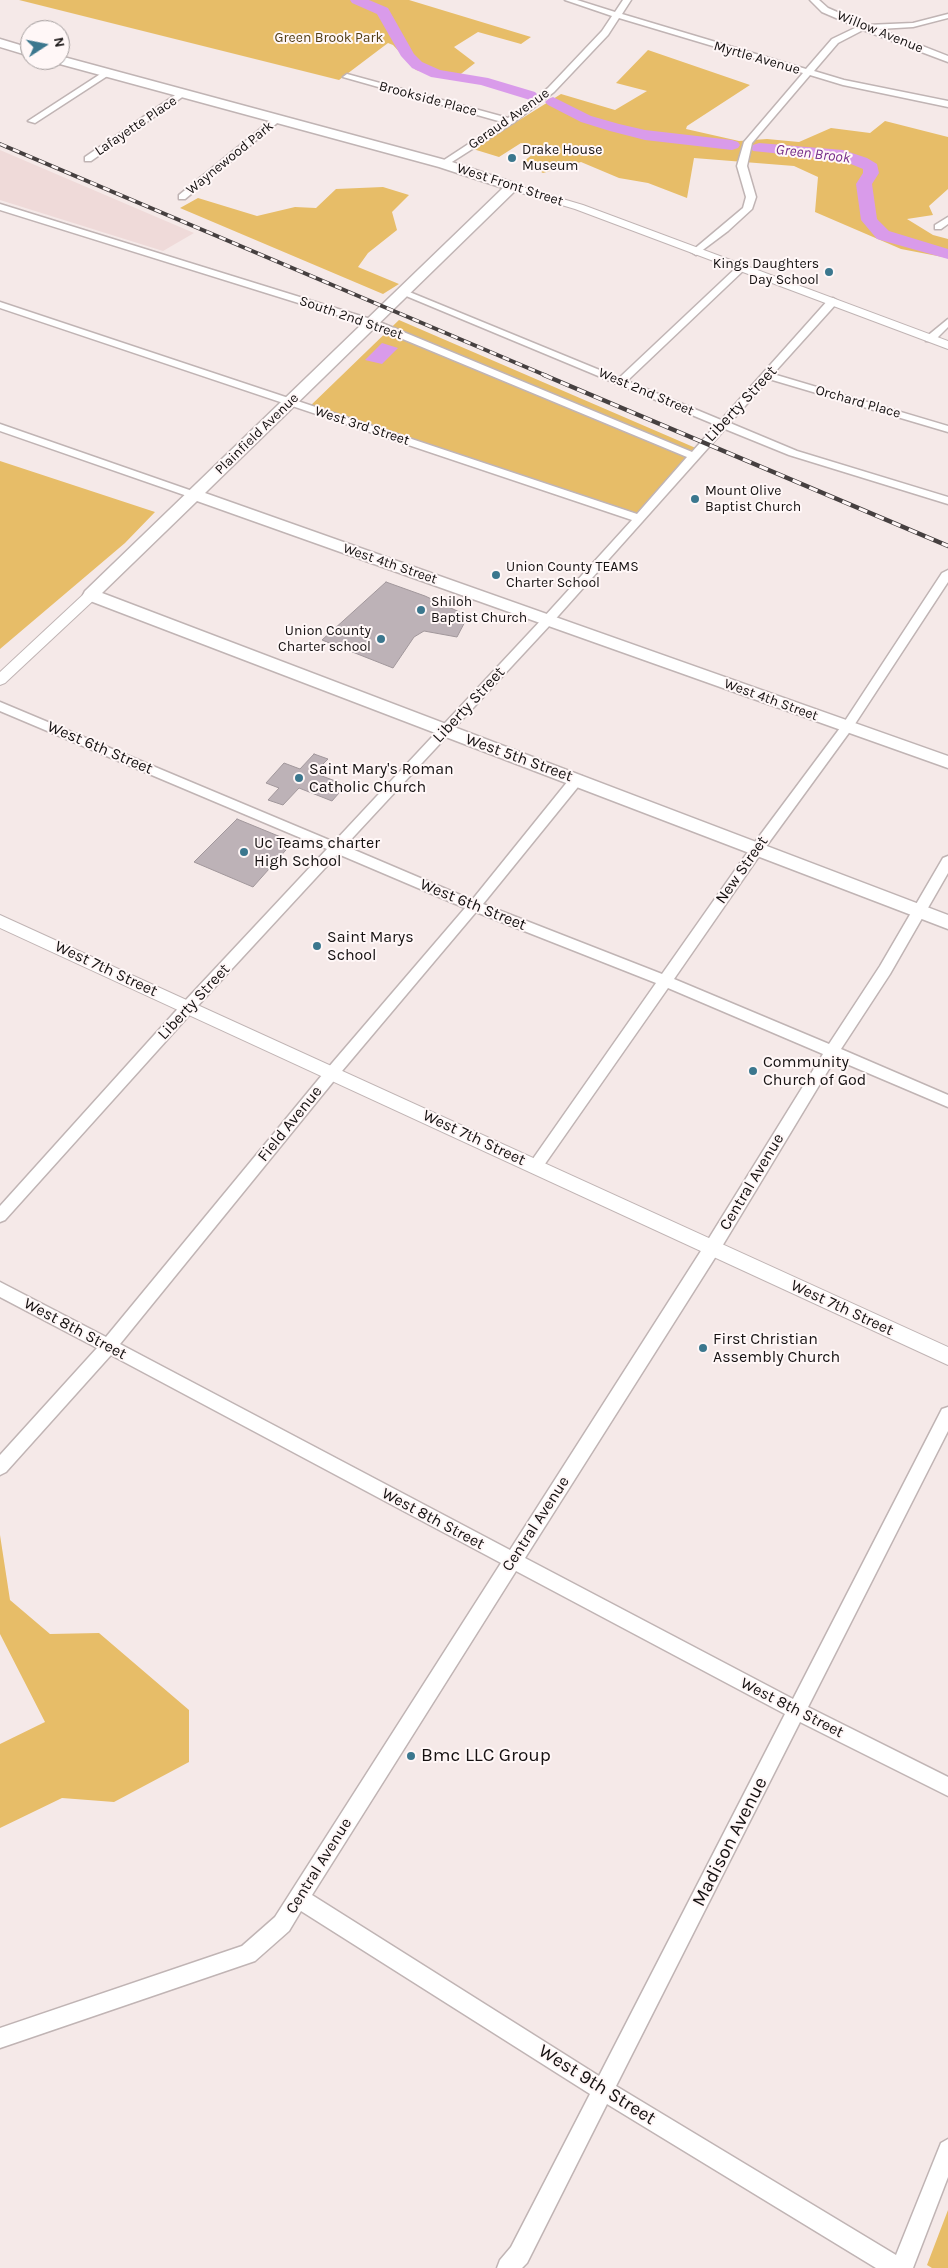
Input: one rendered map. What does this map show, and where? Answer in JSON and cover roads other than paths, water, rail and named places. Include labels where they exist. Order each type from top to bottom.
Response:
[{"type":"main road","points":[[0,43],[20,49]]},
{"type":"main road","name":"West Front Street","points":[[70,63],[444,164],[512,187]]},
{"type":"main road","name":"Plainfield Avenue","points":[[91,595],[512,187]]},
{"type":"main road","name":"West 4th Street","points":[[194,495],[948,762]]},
{"type":"main road","name":"West 5th Street","points":[[91,595],[948,922]]},
{"type":"street","name":"Myrtle Avenue","points":[[569,0],[736,52],[808,72],[900,95],[948,104]]},
{"type":"street","name":"Geraud Avenue","points":[[444,164],[510,121],[550,90],[592,48],[618,15],[627,0]]},
{"type":"street","name":"Willow Avenue","points":[[814,0],[825,10],[948,59]]},
{"type":"street","points":[[696,252],[726,229],[750,203],[751,197],[742,166],[746,146],[835,41],[842,36],[868,27],[913,25],[948,16]]},
{"type":"street","points":[[32,121],[108,73]]},
{"type":"street","name":"Brookside Place","points":[[347,77],[510,121]]},
{"type":"street","name":"Lafayette Place","points":[[88,159],[184,93]]},
{"type":"street","name":"Waynewood Park","points":[[182,197],[278,119]]},
{"type":"street","name":"West Front Street","points":[[512,187],[579,208],[948,345]]},
{"type":"street","name":"South 2nd Street","points":[[0,207],[373,323],[693,456]]},
{"type":"street","points":[[938,227],[948,220]]},
{"type":"street","points":[[621,381],[741,268]]},
{"type":"street","name":"West 2nd Street","points":[[404,293],[793,453],[948,501]]},
{"type":"street","name":"Liberty Street","points":[[0,1216],[188,1007],[548,619],[693,456],[768,376],[833,301]]},
{"type":"street","name":"West 3rd Street","points":[[1,304],[638,518]]},
{"type":"street","points":[[930,339],[948,322]]},
{"type":"street","name":"Orchard Place","points":[[768,376],[948,429]]},
{"type":"street","name":"West 4th Street","points":[[0,427],[194,495]]},
{"type":"street","name":"New Street","points":[[535,1167],[756,849],[846,727],[948,573]]},
{"type":"street","name":"Plainfield Avenue","points":[[0,680],[91,595]]},
{"type":"street","name":"West 6th Street","points":[[0,706],[474,906],[665,981],[948,1101]]},
{"type":"street","name":"Field Avenue","points":[[0,1467],[108,1347],[332,1073],[474,906],[577,779]]},
{"type":"street","name":"Central Avenue","points":[[0,2038],[248,1954],[282,1924],[712,1248],[832,1051],[885,970],[948,860]]},
{"type":"street","name":"West 7th Street","points":[[0,921],[948,1356]]},
{"type":"street","name":"West 8th Street","points":[[0,1289],[796,1711],[948,1787]]},
{"type":"street","name":"Madison Avenue","points":[[508,2268],[519,2255],[948,1414]]},
{"type":"street","name":"West 9th Street","points":[[298,1898],[603,2090],[897,2268]]},
{"type":"street","points":[[902,2268],[948,2150]]},
{"type":"waterway","name":"Green Brook","points":[[357,0],[383,11],[408,56],[417,65],[436,74],[483,81],[530,95]]},
{"type":"waterway","name":"Green Brook","points":[[553,102],[586,119],[615,128],[645,135],[732,145]]},
{"type":"waterway","name":"Green Brook","points":[[759,148],[843,155],[861,161],[871,167],[871,173],[864,184],[869,220],[883,235],[948,254]]},
{"type":"railway","points":[[0,144],[547,376]]},
{"type":"railway","points":[[544,375],[948,546]]},
{"type":"place","name":"Drake House Museum","points":[[512,158]]},
{"type":"place","name":"Kings Daughters Day School","points":[[829,272]]},
{"type":"place","name":"Mount Olive Baptist Church","points":[[695,499]]},
{"type":"place","name":"Union County TEAMS Charter School","points":[[496,575]]},
{"type":"place","name":"Shiloh Baptist Church","points":[[421,610]]},
{"type":"place","name":"Union County Charter school","points":[[381,639]]},
{"type":"place","name":"Saint Mary's Roman Catholic Church","points":[[299,778]]},
{"type":"place","name":"Uc Teams charter High School","points":[[244,852]]},
{"type":"place","name":"Saint Marys School","points":[[317,946]]},
{"type":"place","name":"Community Church of God","points":[[753,1071]]},
{"type":"place","name":"First Christian Assembly Church","points":[[703,1348]]},
{"type":"place","name":"Bmc LLC Group","points":[[411,1756]]},
{"type":"park label","name":"Green Brook Park","points":[[329,38]]}]
